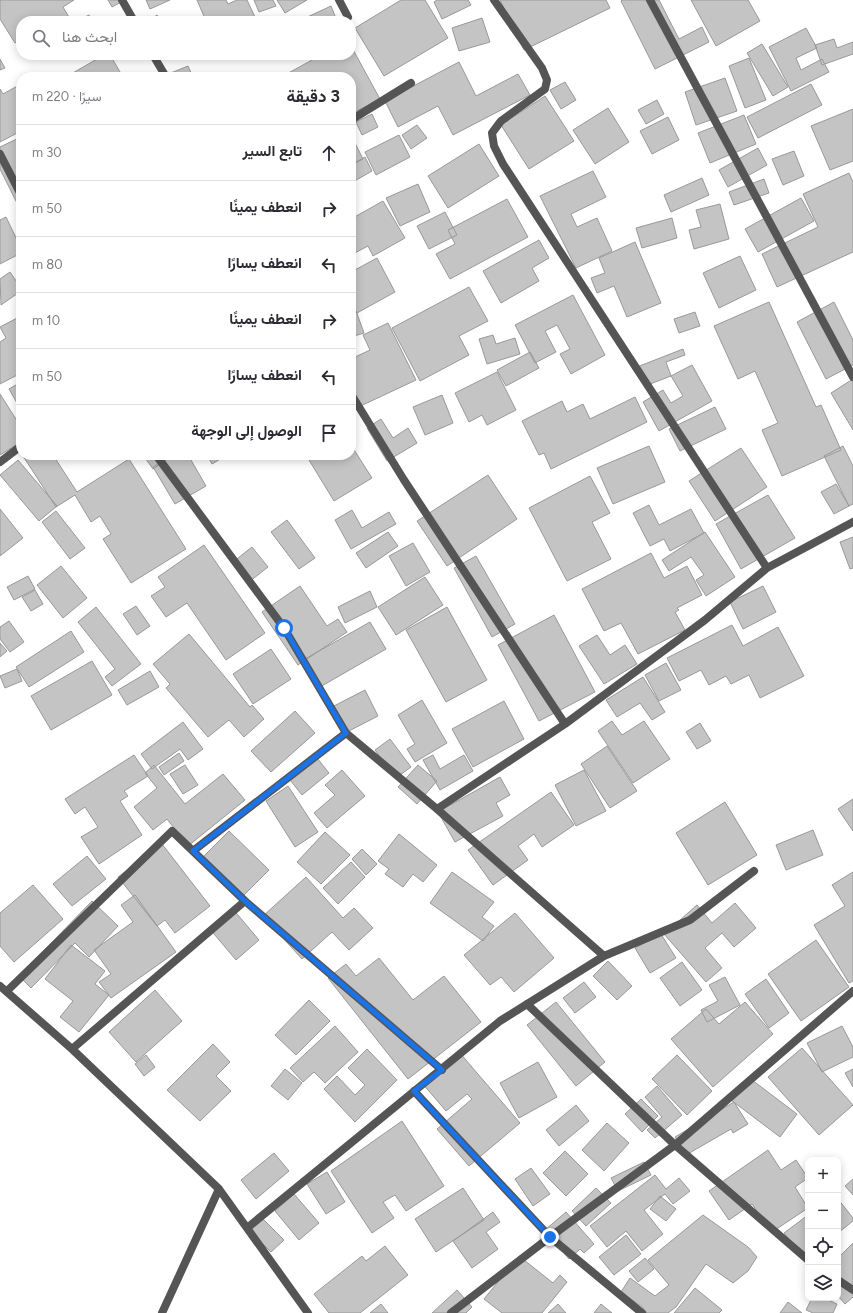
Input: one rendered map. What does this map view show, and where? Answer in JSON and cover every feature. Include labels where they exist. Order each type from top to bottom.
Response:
[{"type":"street","points":[[122,0],[131,16]]},
{"type":"street","points":[[339,0],[347,16]]},
{"type":"street","points":[[494,0],[542,68],[547,80],[545,88],[501,121],[492,133],[494,146],[503,164],[767,568]]},
{"type":"street","points":[[650,0],[853,377]]},
{"type":"street","points":[[156,60],[163,72]]},
{"type":"street","points":[[356,117],[411,83]]},
{"type":"street","points":[[0,154],[16,185]]},
{"type":"street","points":[[356,402],[404,480],[565,724]]},
{"type":"street","points":[[0,462],[16,450]]},
{"type":"street","points":[[160,460],[284,628],[346,733],[437,809],[604,956]]},
{"type":"street","points":[[437,809],[565,724],[705,620],[767,568],[853,522]]},
{"type":"street","points":[[193,851],[346,733]]},
{"type":"street","points":[[308,1313],[219,1189],[72,1048],[3,989],[172,832],[245,901],[442,1070]]},
{"type":"street","points":[[247,1228],[500,1021],[604,956],[690,920],[754,871]]},
{"type":"street","points":[[72,1048],[245,901]]},
{"type":"street","points":[[451,1313],[550,1237],[675,1145],[853,991]]},
{"type":"street","points":[[527,1004],[675,1145],[805,1257]]},
{"type":"street","points":[[414,1091],[550,1237],[642,1313]]},
{"type":"street","points":[[162,1313],[219,1189]]},
{"type":"street","points":[[841,1282],[853,1290]]},
{"type":"building","points":[[0,0],[74,0],[63,7],[68,16],[16,16],[15,43],[0,19]]},
{"type":"building","points":[[108,0],[125,0],[112,7]]},
{"type":"building","points":[[146,0],[170,0],[150,9]]},
{"type":"building","points":[[197,0],[226,0],[228,4],[237,0],[247,0],[255,16],[204,16]]},
{"type":"building","points":[[254,0],[273,0],[276,6],[259,12]]},
{"type":"building","points":[[277,0],[307,0],[285,13]]},
{"type":"building","points":[[401,0],[425,0],[448,38],[384,76],[356,27]]},
{"type":"building","points":[[437,0],[468,0],[471,5],[442,19],[434,2]]},
{"type":"building","points":[[500,0],[606,0],[610,8],[524,50]]},
{"type":"building","points":[[659,0],[679,39],[702,27],[709,42],[655,69],[621,1]]},
{"type":"building","points":[[691,0],[748,0],[760,21],[716,46]]},
{"type":"building","points":[[331,6],[335,16],[310,16]]},
{"type":"building","points":[[482,18],[490,42],[459,51],[452,28]]},
{"type":"building","points":[[806,28],[817,48],[796,58],[801,70],[822,59],[829,72],[791,91],[769,47]]},
{"type":"building","points":[[834,39],[837,48],[853,42],[853,54],[822,65],[815,45]]},
{"type":"building","points":[[762,44],[788,87],[773,96],[747,53]]},
{"type":"building","points":[[356,55],[380,99],[356,111],[356,72],[290,72],[312,60],[356,60]]},
{"type":"building","points":[[749,58],[766,100],[745,108],[729,66]]},
{"type":"building","points":[[0,59],[5,68],[0,70]]},
{"type":"building","points":[[95,60],[113,60],[120,72],[74,72]]},
{"type":"building","points":[[459,62],[476,96],[518,74],[530,95],[453,135],[438,106],[398,127],[385,101]]},
{"type":"building","points":[[188,66],[191,72],[173,72]]},
{"type":"building","points":[[725,78],[737,111],[696,125],[685,92]]},
{"type":"building","points":[[565,82],[576,100],[561,109],[550,90]]},
{"type":"building","points":[[811,84],[822,105],[758,138],[747,117]]},
{"type":"building","points":[[16,87],[16,134],[0,142],[0,89],[3,94]]},
{"type":"building","points":[[545,96],[574,141],[529,169],[501,125]]},
{"type":"building","points":[[657,100],[664,114],[646,124],[638,110]]},
{"type":"building","points":[[608,108],[629,142],[595,164],[573,130]]},
{"type":"building","points":[[853,109],[853,161],[830,170],[811,126]]},
{"type":"building","points":[[372,114],[378,127],[362,135],[356,122]]},
{"type":"building","points":[[744,115],[756,144],[710,163],[698,133]]},
{"type":"building","points":[[668,117],[679,140],[652,154],[640,131]]},
{"type":"building","points":[[417,125],[427,138],[411,149],[402,135]]},
{"type":"building","points":[[399,135],[410,157],[376,175],[365,152]]},
{"type":"building","points":[[16,139],[16,201],[0,169],[0,147]]},
{"type":"building","points":[[479,144],[499,176],[448,208],[428,176]]},
{"type":"building","points":[[356,145],[363,159],[356,162]]},
{"type":"building","points":[[758,148],[767,165],[728,187],[719,170]]},
{"type":"building","points":[[794,151],[804,176],[783,185],[772,159]]},
{"type":"building","points":[[365,157],[372,171],[356,180],[356,162]]},
{"type":"building","points":[[593,171],[606,197],[571,214],[577,227],[597,218],[612,251],[576,268],[540,196]]},
{"type":"building","points":[[849,173],[853,182],[853,252],[777,287],[762,254],[818,227],[803,194]]},
{"type":"building","points":[[702,178],[709,195],[671,212],[664,195]]},
{"type":"building","points":[[764,179],[769,193],[734,205],[729,192]]},
{"type":"building","points":[[418,184],[430,212],[400,226],[386,198]]},
{"type":"building","points":[[801,198],[814,221],[758,252],[745,229]]},
{"type":"building","points":[[507,199],[528,237],[450,279],[436,254],[455,244],[448,230]]},
{"type":"building","points":[[383,201],[405,238],[373,256],[368,246],[356,252],[356,216]]},
{"type":"building","points":[[720,204],[729,239],[694,249],[689,230],[701,227],[696,210]]},
{"type":"building","points":[[445,212],[457,235],[429,249],[417,226]]},
{"type":"building","points":[[6,217],[16,238],[16,256],[0,264],[0,220]]},
{"type":"building","points":[[672,218],[677,238],[642,248],[636,228]]},
{"type":"building","points":[[539,240],[549,258],[532,268],[539,281],[501,303],[483,271]]},
{"type":"building","points":[[635,242],[661,303],[627,317],[614,286],[597,293],[591,278],[605,273],[599,258]]},
{"type":"building","points":[[740,256],[756,290],[719,308],[703,273]]},
{"type":"building","points":[[377,258],[395,292],[357,313],[356,269]]},
{"type":"building","points":[[10,272],[16,281],[16,294],[1,305],[0,279]]},
{"type":"building","points":[[469,287],[488,321],[459,336],[469,355],[420,381],[392,328]]},
{"type":"building","points":[[573,295],[605,355],[571,374],[560,354],[570,349],[557,325],[545,331],[556,352],[535,363],[515,325]]},
{"type":"building","points":[[769,302],[816,407],[821,405],[841,450],[782,476],[762,430],[778,423],[755,371],[738,379],[714,326]]},
{"type":"building","points":[[834,302],[853,340],[853,365],[826,379],[797,322]]},
{"type":"building","points":[[356,311],[364,333],[356,335]]},
{"type":"building","points":[[695,312],[700,326],[679,333],[674,319]]},
{"type":"building","points":[[16,319],[16,376],[0,384],[0,342],[6,338],[0,327]]},
{"type":"building","points":[[388,323],[416,380],[356,408],[356,357],[370,350],[363,335]]},
{"type":"building","points":[[493,335],[496,344],[515,338],[520,354],[487,364],[479,339]]},
{"type":"building","points":[[683,349],[685,355],[666,362],[671,376],[645,386],[637,367]]},
{"type":"building","points":[[530,352],[539,368],[506,386],[497,370]]},
{"type":"building","points":[[692,365],[712,401],[659,431],[643,402],[663,390],[671,403],[683,396],[671,376]]},
{"type":"building","points":[[497,372],[516,410],[487,425],[482,415],[469,422],[455,393]]},
{"type":"building","points":[[853,379],[853,430],[831,393]]},
{"type":"building","points":[[16,385],[16,401],[9,389]]},
{"type":"building","points":[[0,394],[16,419],[16,445],[0,455]]},
{"type":"building","points":[[442,395],[453,423],[425,435],[413,407]]},
{"type":"building","points":[[635,397],[647,422],[551,469],[544,453],[539,455],[522,421],[562,401],[567,412],[583,404],[590,419]]},
{"type":"building","points":[[715,407],[726,429],[680,451],[669,429]]},
{"type":"building","points":[[381,419],[393,438],[408,428],[417,443],[387,461],[367,428]]},
{"type":"building","points":[[649,446],[665,482],[613,504],[597,468]]},
{"type":"building","points":[[843,446],[853,466],[853,504],[849,506],[824,456]]},
{"type":"building","points":[[741,448],[767,487],[715,521],[689,481]]},
{"type":"building","points":[[356,453],[372,478],[334,501],[309,460],[356,460]]},
{"type":"building","points":[[18,460],[57,506],[39,521],[0,475]]},
{"type":"building","points":[[26,460],[56,460],[77,492],[130,460],[186,549],[131,583],[103,539],[111,534],[100,516],[91,522],[75,495],[56,507]]},
{"type":"building","points":[[147,460],[166,460],[153,469]]},
{"type":"building","points":[[165,460],[191,460],[206,486],[175,504],[153,467]]},
{"type":"building","points":[[210,460],[219,460],[212,464]]},
{"type":"building","points":[[488,475],[517,519],[447,566],[417,521]]},
{"type":"building","points":[[590,476],[610,513],[592,522],[611,559],[567,581],[529,508]]},
{"type":"building","points":[[836,484],[849,506],[834,514],[821,492]]},
{"type":"building","points":[[768,495],[795,538],[741,569],[716,524]]},
{"type":"building","points":[[649,505],[659,525],[691,509],[704,533],[670,551],[664,539],[650,546],[633,513]]},
{"type":"building","points":[[0,509],[23,538],[0,556]]},
{"type":"building","points":[[352,510],[362,528],[389,512],[396,524],[351,549],[335,520]]},
{"type":"building","points":[[56,511],[85,548],[70,559],[42,522]]},
{"type":"building","points":[[287,520],[315,558],[299,569],[271,532]]},
{"type":"building","points":[[388,532],[398,546],[366,568],[356,553]]},
{"type":"building","points":[[705,532],[735,577],[706,596],[696,580],[704,575],[691,557],[669,571],[662,560]]},
{"type":"building","points":[[853,537],[853,568],[850,569],[840,542]]},
{"type":"building","points":[[413,543],[430,572],[406,586],[389,556]]},
{"type":"building","points":[[204,545],[265,633],[226,660],[187,603],[166,617],[151,596],[165,587],[158,577]]},
{"type":"building","points":[[252,547],[268,567],[249,582],[233,562]]},
{"type":"building","points":[[651,553],[664,578],[687,566],[702,595],[677,608],[679,610],[675,612],[685,630],[638,654],[621,623],[604,631],[582,589]]},
{"type":"building","points":[[476,556],[515,624],[492,637],[454,568]]},
{"type":"building","points":[[61,566],[87,598],[63,618],[37,585]]},
{"type":"building","points":[[28,576],[35,589],[14,600],[7,587]]},
{"type":"building","points":[[425,577],[443,605],[396,635],[378,607]]},
{"type":"building","points":[[300,586],[327,626],[338,619],[347,632],[298,665],[262,612]]},
{"type":"building","points":[[763,586],[776,612],[743,629],[730,602]]},
{"type":"building","points":[[35,590],[43,604],[31,611],[22,597]]},
{"type":"building","points":[[370,591],[377,607],[345,623],[338,607]]},
{"type":"building","points":[[136,606],[150,626],[137,635],[123,614]]},
{"type":"building","points":[[96,607],[141,664],[112,686],[105,677],[115,669],[78,622]]},
{"type":"building","points":[[447,607],[487,680],[446,702],[406,630]]},
{"type":"building","points":[[554,615],[595,692],[539,721],[498,645]]},
{"type":"building","points":[[9,621],[24,642],[10,652],[0,639],[0,627]]},
{"type":"building","points":[[370,622],[386,649],[320,687],[305,659]]},
{"type":"building","points":[[732,625],[743,646],[778,627],[804,676],[760,698],[749,675],[731,684],[726,676],[709,685],[701,670],[679,681],[667,658]]},
{"type":"building","points":[[71,631],[84,652],[29,687],[16,667]]},
{"type":"building","points":[[189,634],[250,707],[252,705],[264,719],[244,737],[229,720],[208,737],[166,688],[170,684],[153,664]]},
{"type":"building","points":[[597,635],[610,655],[625,645],[637,664],[604,684],[579,646]]},
{"type":"building","points":[[0,643],[7,651],[0,657]]},
{"type":"building","points":[[271,649],[291,679],[253,704],[233,674]]},
{"type":"building","points":[[92,661],[112,695],[51,730],[31,696]]},
{"type":"building","points":[[666,663],[681,690],[659,701],[645,675]]},
{"type":"building","points":[[17,669],[22,681],[5,688],[0,676]]},
{"type":"building","points":[[150,671],[159,687],[127,705],[118,690]]},
{"type":"building","points":[[643,677],[665,712],[652,720],[640,703],[617,717],[606,700]]},
{"type":"building","points":[[365,690],[378,716],[345,733],[332,707]]},
{"type":"building","points":[[422,700],[447,743],[415,762],[407,749],[415,744],[398,715]]},
{"type":"building","points":[[504,701],[524,739],[473,767],[452,729]]},
{"type":"building","points":[[295,711],[315,733],[271,772],[251,751]]},
{"type":"building","points":[[612,721],[622,735],[644,721],[670,759],[633,783],[598,731]]},
{"type":"building","points":[[183,722],[203,749],[188,760],[180,749],[152,769],[141,754]]},
{"type":"building","points":[[700,723],[711,741],[697,749],[686,732]]},
{"type":"building","points":[[390,739],[411,767],[396,778],[375,750]]},
{"type":"building","points":[[607,746],[637,791],[610,808],[581,764]]},
{"type":"building","points":[[179,753],[184,761],[164,775],[159,767]]},
{"type":"building","points":[[134,755],[148,776],[124,791],[128,796],[120,801],[142,835],[99,864],[81,837],[98,827],[85,807],[75,814],[65,799]]},
{"type":"building","points":[[433,755],[440,769],[464,755],[473,771],[440,790],[423,760]]},
{"type":"building","points":[[317,758],[329,773],[302,795],[290,780]]},
{"type":"building","points":[[154,765],[185,804],[223,774],[245,800],[188,846],[167,819],[153,830],[134,807],[157,788],[145,773]]},
{"type":"building","points":[[185,765],[198,785],[183,794],[170,774]]},
{"type":"building","points":[[418,765],[437,781],[417,804],[398,787]]},
{"type":"building","points":[[342,770],[365,796],[327,828],[314,813],[335,795],[325,785]]},
{"type":"building","points":[[584,770],[606,811],[576,826],[555,785]]},
{"type":"building","points":[[500,777],[510,795],[496,803],[503,816],[455,842],[438,812]]},
{"type":"building","points":[[288,786],[318,832],[295,847],[266,801]]},
{"type":"building","points":[[551,792],[574,825],[542,847],[534,834],[518,846],[528,860],[493,885],[468,850]]},
{"type":"building","points":[[853,799],[853,831],[838,809]]},
{"type":"building","points":[[725,802],[757,855],[708,885],[676,833]]},
{"type":"building","points":[[813,830],[823,855],[786,870],[776,845]]},
{"type":"building","points":[[229,831],[269,870],[243,896],[202,858]]},
{"type":"building","points":[[325,832],[350,855],[321,884],[297,862]]},
{"type":"building","points":[[399,834],[437,865],[423,882],[413,874],[403,887],[385,874],[389,869],[378,861]]},
{"type":"building","points":[[162,844],[210,906],[175,933],[165,920],[157,926],[118,877]]},
{"type":"building","points":[[362,849],[377,864],[366,875],[352,859]]},
{"type":"building","points":[[87,856],[106,879],[72,906],[53,884]]},
{"type":"building","points":[[351,862],[365,877],[338,904],[323,888]]},
{"type":"building","points":[[452,872],[494,902],[482,917],[494,926],[483,941],[430,903]]},
{"type":"building","points":[[853,872],[853,981],[849,983],[814,925],[845,906],[832,885]]},
{"type":"building","points":[[306,877],[343,918],[354,908],[373,928],[349,950],[332,932],[302,959],[263,916]]},
{"type":"building","points":[[33,885],[63,919],[14,962],[0,946],[0,913]]},
{"type":"building","points":[[135,895],[176,952],[111,998],[99,982],[111,974],[94,950],[133,922],[121,905]]},
{"type":"building","points":[[92,901],[118,926],[89,957],[75,943],[31,988],[19,976]]},
{"type":"building","points":[[735,903],[756,928],[734,947],[722,933],[705,948],[722,968],[706,982],[664,934],[697,905],[712,923]]},
{"type":"building","points":[[232,908],[259,940],[236,960],[209,928]]},
{"type":"building","points":[[515,913],[554,958],[514,992],[501,977],[490,985],[464,955]]},
{"type":"building","points":[[661,934],[676,958],[650,973],[635,948]]},
{"type":"building","points":[[816,940],[849,987],[801,1021],[768,974]]},
{"type":"building","points":[[71,945],[105,971],[95,984],[109,995],[79,1032],[60,1017],[73,1001],[45,979]]},
{"type":"building","points":[[379,958],[413,1000],[444,976],[481,1022],[408,1079],[328,978],[346,964],[356,976]]},
{"type":"building","points":[[608,961],[632,986],[617,1000],[593,976]]},
{"type":"building","points":[[682,962],[702,990],[680,1006],[660,978]]},
{"type":"building","points":[[725,977],[740,1005],[707,1022],[701,1010],[718,1001],[709,985]]},
{"type":"building","points":[[766,979],[789,1013],[769,1028],[745,994]]},
{"type":"building","points":[[584,982],[596,997],[575,1013],[563,998]]},
{"type":"building","points":[[155,990],[182,1021],[136,1062],[109,1032]]},
{"type":"building","points":[[309,1000],[330,1021],[296,1055],[275,1035]]},
{"type":"building","points":[[556,1002],[605,1062],[576,1086],[527,1025]]},
{"type":"building","points":[[745,1002],[773,1034],[713,1087],[671,1039],[706,1009],[719,1024]]},
{"type":"building","points":[[335,1026],[358,1052],[325,1083],[314,1072],[303,1082],[290,1068]]},
{"type":"building","points":[[842,1026],[853,1047],[853,1057],[822,1072],[807,1043]]},
{"type":"building","points":[[213,1044],[230,1062],[216,1076],[231,1091],[200,1121],[167,1090]]},
{"type":"building","points":[[802,1048],[853,1105],[819,1135],[768,1077]]},
{"type":"building","points":[[367,1049],[397,1080],[355,1122],[324,1089],[337,1076],[355,1095],[365,1085],[348,1068]]},
{"type":"building","points":[[459,1052],[520,1123],[469,1166],[437,1129],[472,1099],[467,1094],[446,1111],[422,1083]]},
{"type":"building","points":[[146,1055],[155,1067],[144,1076],[135,1064]]},
{"type":"building","points":[[677,1055],[712,1091],[687,1115],[652,1079]]},
{"type":"building","points":[[538,1062],[557,1097],[519,1118],[500,1083]]},
{"type":"building","points":[[285,1069],[302,1083],[288,1100],[271,1086]]},
{"type":"building","points":[[853,1069],[853,1087],[845,1073]]},
{"type":"building","points":[[748,1077],[797,1114],[780,1137],[731,1100]]},
{"type":"building","points":[[657,1086],[682,1115],[655,1138],[647,1130],[662,1117],[645,1097]]},
{"type":"building","points":[[641,1099],[658,1116],[642,1132],[625,1114]]},
{"type":"building","points":[[734,1102],[748,1124],[733,1133],[731,1129],[686,1155],[675,1137]]},
{"type":"building","points":[[576,1105],[589,1121],[559,1146],[546,1130]]},
{"type":"building","points":[[402,1121],[444,1186],[406,1211],[395,1195],[383,1202],[394,1218],[372,1233],[331,1171]]},
{"type":"building","points":[[607,1123],[629,1143],[604,1171],[582,1150]]},
{"type":"building","points":[[768,1150],[781,1170],[796,1160],[805,1174],[805,1180],[795,1187],[805,1203],[805,1210],[772,1232],[752,1204],[729,1220],[709,1191]]},
{"type":"building","points":[[565,1151],[588,1174],[566,1196],[543,1173]]},
{"type":"building","points":[[274,1153],[289,1171],[256,1199],[241,1180]]},
{"type":"building","points":[[644,1162],[651,1175],[618,1191],[611,1178]]},
{"type":"building","points":[[531,1168],[550,1194],[533,1206],[515,1179]]},
{"type":"building","points":[[327,1172],[345,1202],[326,1214],[307,1184]]},
{"type":"building","points":[[655,1175],[666,1189],[679,1178],[690,1191],[673,1204],[665,1194],[644,1210],[663,1234],[642,1251],[626,1231],[607,1247],[590,1226]]},
{"type":"building","points":[[853,1179],[853,1195],[845,1186]]},
{"type":"building","points":[[463,1188],[484,1220],[436,1252],[415,1219]]},
{"type":"building","points":[[596,1188],[611,1203],[586,1226],[572,1211]]},
{"type":"building","points":[[294,1194],[319,1223],[299,1240],[275,1211]]},
{"type":"building","points":[[660,1196],[676,1209],[666,1221],[650,1209]]},
{"type":"building","points":[[841,1203],[853,1218],[853,1221],[841,1231]]},
{"type":"building","points":[[493,1212],[500,1222],[486,1232],[498,1249],[472,1268],[453,1241]]},
{"type":"building","points":[[566,1212],[594,1244],[584,1253],[580,1249],[569,1259],[545,1230]]},
{"type":"building","points":[[703,1215],[748,1247],[757,1257],[748,1271],[733,1283],[706,1264],[676,1307],[668,1313],[647,1313],[642,1307],[621,1292],[630,1278],[655,1296],[669,1285],[648,1260]]},
{"type":"building","points":[[805,1217],[805,1259],[784,1233]]},
{"type":"building","points":[[263,1219],[284,1240],[271,1252],[250,1231]]},
{"type":"building","points":[[626,1235],[641,1254],[614,1275],[599,1257]]},
{"type":"building","points":[[853,1243],[853,1297],[845,1304],[841,1299],[841,1255]]},
{"type":"building","points":[[385,1246],[408,1275],[360,1313],[329,1313],[314,1294],[362,1256],[366,1261]]},
{"type":"building","points":[[519,1256],[553,1283],[560,1275],[567,1282],[542,1313],[502,1313],[484,1299]]},
{"type":"building","points":[[645,1258],[654,1269],[638,1282],[629,1271]]},
{"type":"building","points":[[695,1288],[722,1310],[719,1313],[674,1313]]},
{"type":"building","points":[[457,1290],[472,1307],[466,1313],[432,1313]]},
{"type":"building","points":[[810,1301],[830,1301],[837,1304],[833,1313],[813,1313],[806,1310]]},
{"type":"building","points":[[788,1302],[802,1313],[780,1313]]},
{"type":"building","points":[[381,1304],[388,1313],[370,1313]]},
{"type":"building","points":[[558,1304],[566,1313],[548,1313]]},
{"type":"building","points":[[601,1304],[612,1313],[594,1313]]},
{"type":"route","points":[[284,628],[346,733],[193,851],[245,901],[442,1070],[414,1091],[550,1237]]}]
